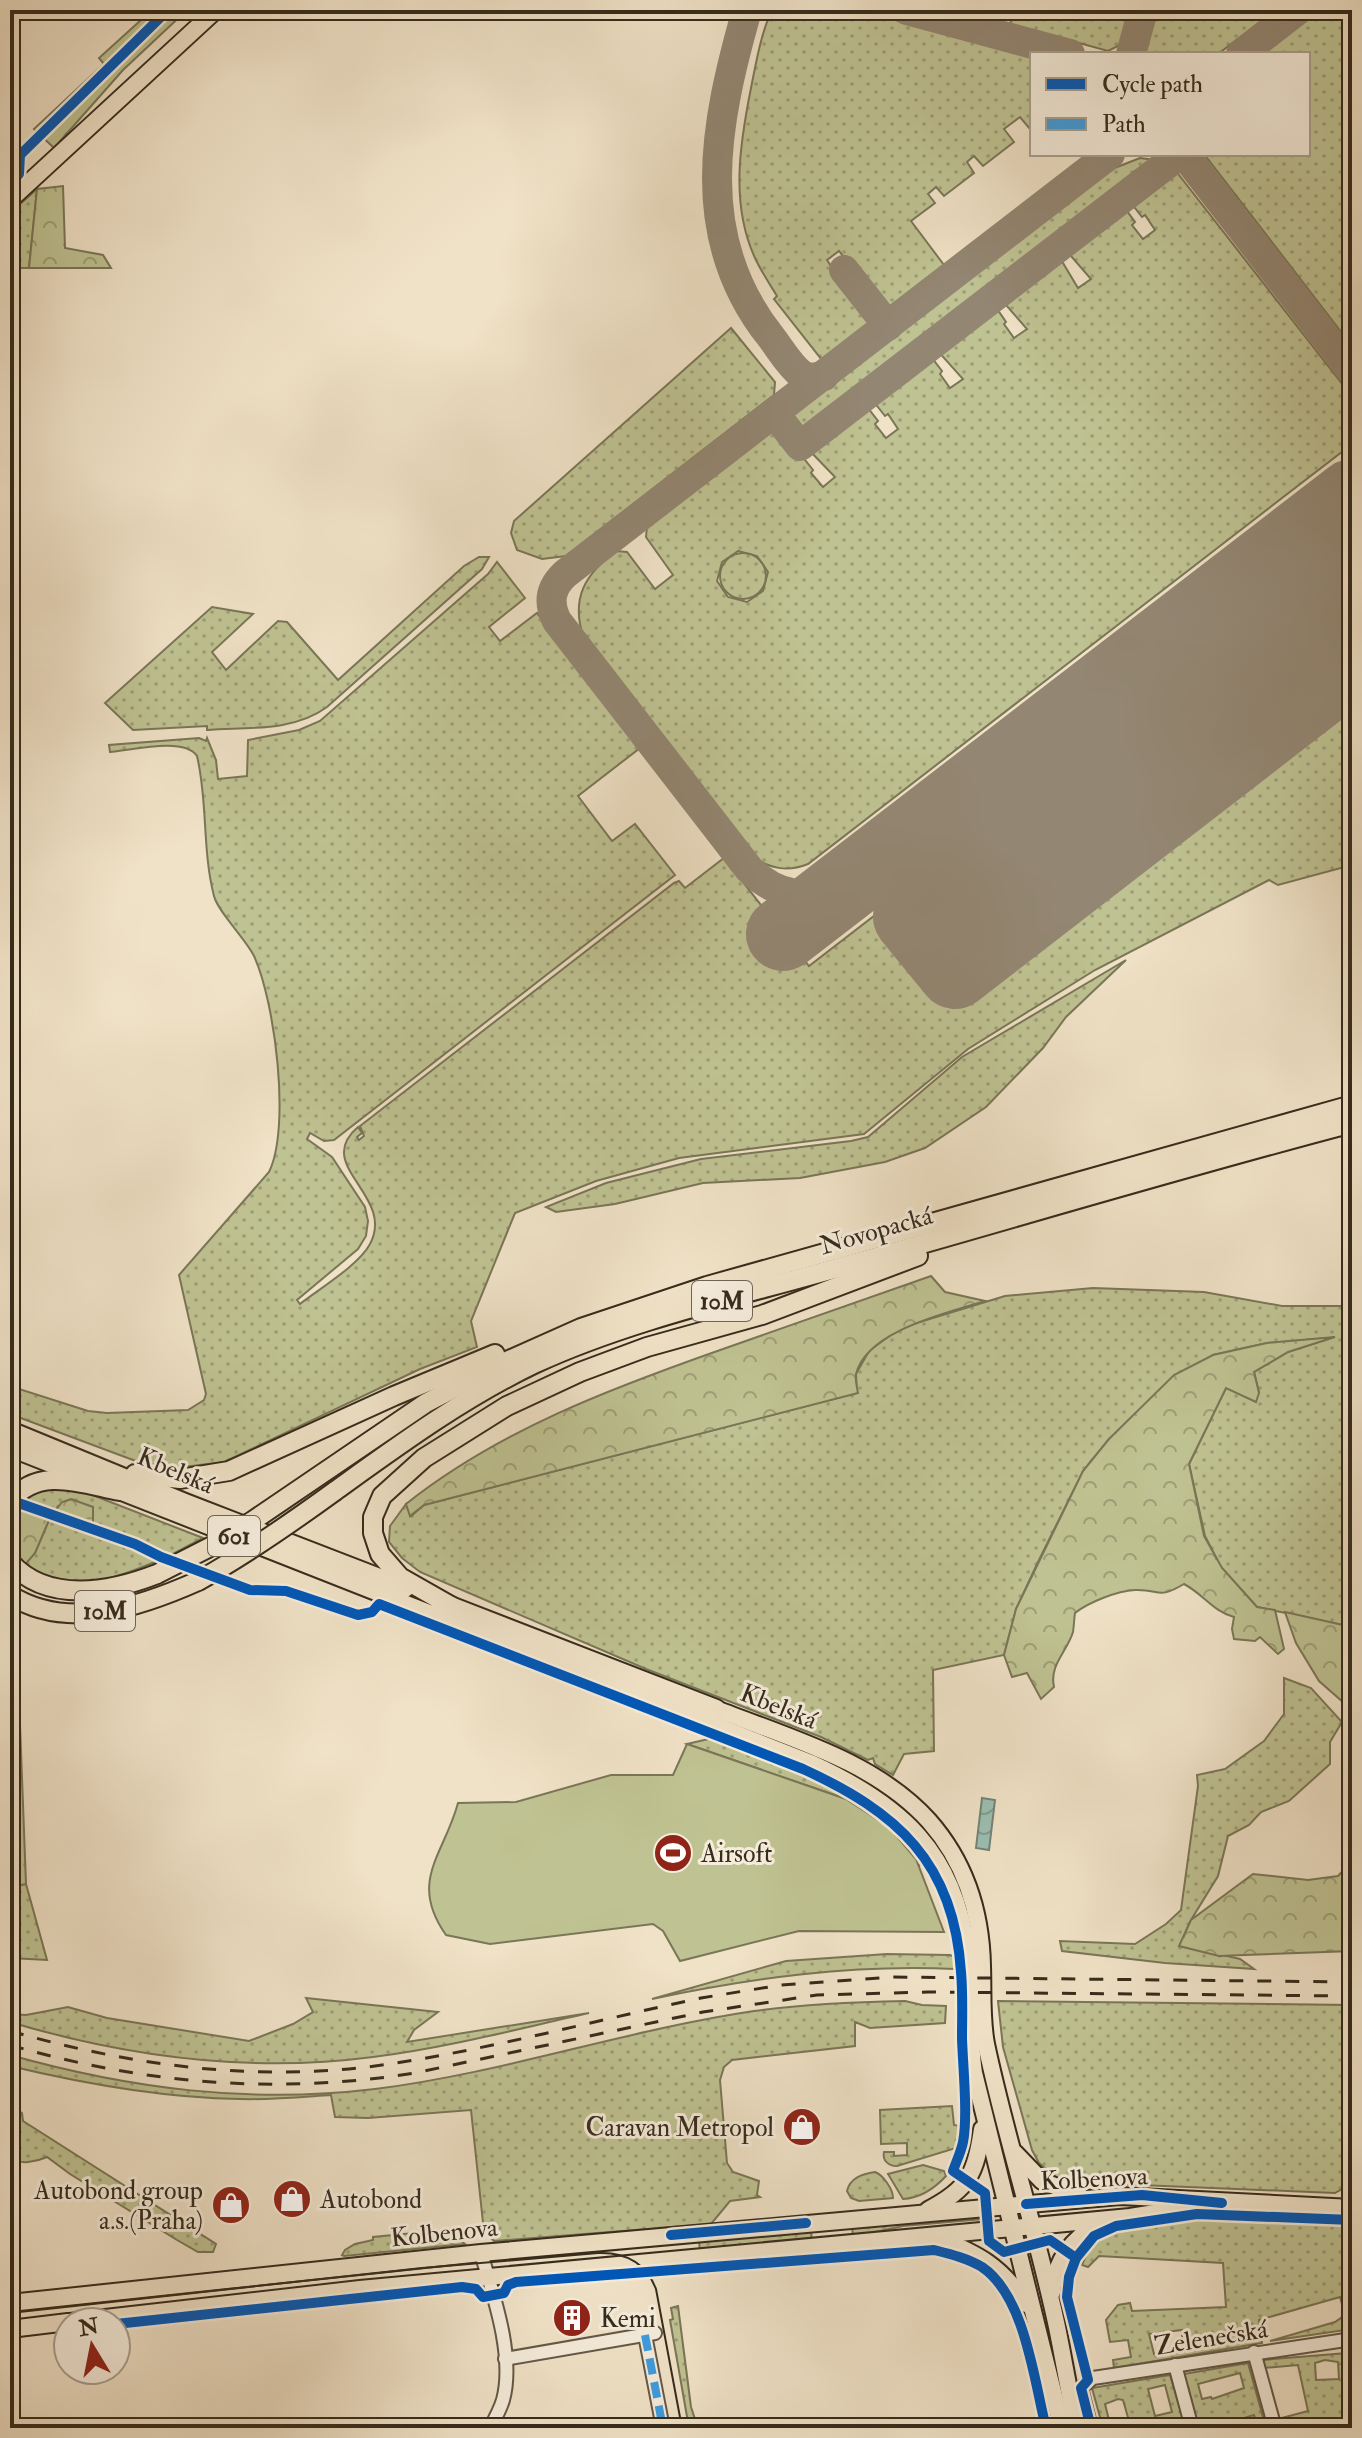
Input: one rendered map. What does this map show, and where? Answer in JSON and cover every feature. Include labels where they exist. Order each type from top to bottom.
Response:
[{"type":"highway","name":"Novopacká","points":[[609,1318],[707,1286],[1352,1105]]},
{"type":"highway","name":"Novopacká","points":[[10,1595],[43,1608],[66,1612],[114,1610],[166,1595],[234,1562],[430,1424],[502,1380],[561,1352],[706,1305],[1352,1123]]},
{"type":"highway","name":"10M","points":[[451,1606],[400,1577],[380,1554],[373,1533],[373,1517],[382,1496],[442,1446],[507,1406],[609,1360],[762,1315],[1029,1214]]},
{"type":"highway","name":"10M","points":[[10,1562],[32,1580],[67,1589],[113,1588],[144,1579],[225,1538],[426,1403],[487,1370],[609,1318]]},
{"type":"highway","name":"10M","points":[[96,1464],[159,1478],[193,1479],[218,1475],[259,1460],[394,1396],[525,1342],[609,1318]]},
{"type":"highway","name":"Kbelská","points":[[10,1431],[185,1503],[716,1709]]},
{"type":"highway","points":[[10,1502],[23,1488],[38,1481],[58,1479],[120,1491]]},
{"type":"main road","points":[[10,200],[216,10]]},
{"type":"main road","name":"Kbelská","points":[[10,1448],[813,1764],[855,1784],[889,1807],[914,1831],[937,1861],[959,1910],[968,1954],[970,2047],[984,2119],[1062,2428]]},
{"type":"main road","name":"Kbelská","points":[[716,1709],[822,1751],[876,1777],[912,1804],[941,1836],[963,1873],[975,1906],[982,1952],[985,2040],[1051,2302],[1077,2428]]},
{"type":"main road","points":[[921,2213],[955,2195],[968,2181],[976,2166],[984,2119]]},
{"type":"main road","points":[[1013,2151],[1049,2185],[1094,2198]]},
{"type":"main road","name":"Kolbenova","points":[[10,2303],[481,2253],[1094,2198],[1142,2195],[1218,2203],[1352,2208]]},
{"type":"main road","name":"Kolbenova","points":[[132,2315],[488,2277],[1106,2219],[1218,2203]]},
{"type":"main road","points":[[1051,2302],[1056,2270],[1066,2251],[1082,2233],[1106,2219]]},
{"type":"main road","points":[[933,2236],[974,2253],[996,2268],[1016,2290],[1033,2316]]},
{"type":"main road","name":"Kolbenova","points":[[10,2329],[52,2324]]},
{"type":"street","points":[[481,2253],[494,2295],[505,2359],[503,2400],[490,2428]]},
{"type":"street","points":[[505,2359],[650,2334],[663,2428]]},
{"type":"street","name":"Zelenečská","points":[[1091,2428],[1081,2388],[1093,2378],[1352,2339]]},
{"type":"street","points":[[1254,2352],[1275,2428]]},
{"type":"street","points":[[1175,2365],[1192,2428]]},
{"type":"green space","points":[[152,10],[187,10],[123,70],[54,148],[34,129],[104,64],[99,58]]},
{"type":"green space","points":[[772,10],[862,11],[1030,56],[1030,129],[1020,117],[1004,129],[1014,142],[983,166],[974,156],[967,162],[974,173],[944,196],[936,187],[928,194],[935,203],[911,221],[944,265],[883,312],[839,251],[827,260],[837,275],[841,272],[876,318],[822,360],[774,299],[777,296],[755,258],[742,216],[740,173],[743,130],[765,28]]},
{"type":"green space","points":[[1014,10],[1135,10],[1126,42],[1108,51],[1010,24]]},
{"type":"green space","points":[[1146,10],[1269,10],[1272,13],[1221,52],[1141,52],[1137,44]]},
{"type":"green space","points":[[1316,10],[1352,10],[1352,346],[1206,156],[1310,156],[1310,52],[1262,52]]},
{"type":"green space","points":[[1140,158],[1162,161],[809,434],[806,432],[802,436],[796,430],[794,432],[785,420],[1112,169]]},
{"type":"green space","points":[[1172,166],[1350,394],[1352,431],[1343,451],[808,864],[787,869],[761,862],[754,858],[583,636],[579,610],[583,588],[596,569],[616,551],[627,552],[655,589],[673,575],[646,537],[647,526],[778,426],[823,487],[835,477],[806,447],[818,441],[864,403],[886,438],[898,429],[888,414],[885,416],[874,402],[877,400],[873,395],[928,353],[950,388],[963,379],[935,348],[993,303],[1014,338],[1027,329],[999,297],[1057,253],[1078,288],[1091,279],[1064,248],[1121,203],[1143,239],[1155,230],[1128,199]],"holes":[[[738,551],[757,556],[768,572],[763,591],[747,602],[728,597],[717,581],[722,562]]]},
{"type":"green space","points":[[63,186],[65,248],[103,255],[111,268],[29,268],[37,189]]},
{"type":"green space","points":[[37,189],[29,268],[10,268],[10,213]]},
{"type":"green space","points":[[731,328],[775,382],[774,395],[566,556],[542,559],[517,550],[511,533],[514,521]]},
{"type":"green space","points":[[1352,547],[1352,865],[1278,885],[1269,880],[1095,970],[968,1049],[864,1134],[679,1158],[596,1181],[515,1213],[471,1321],[477,1347],[420,1369],[224,1462],[175,1468],[133,1460],[10,1414],[10,1386],[88,1411],[107,1413],[188,1410],[204,1400],[206,1394],[179,1275],[269,1172],[276,1152],[279,1096],[274,1033],[262,977],[254,956],[214,896],[197,756],[181,747],[157,746],[110,752],[109,745],[199,738],[206,741],[207,738],[216,760],[218,779],[247,776],[248,740],[299,730],[320,721],[488,574],[497,562],[525,598],[489,627],[500,641],[537,613],[640,748],[578,796],[612,841],[635,824],[675,875],[334,1140],[324,1141],[310,1133],[307,1139],[332,1157],[365,1207],[368,1221],[366,1236],[358,1249],[297,1300],[300,1304],[348,1268],[370,1244],[375,1227],[373,1211],[348,1168],[344,1155],[346,1141],[358,1127],[362,1133],[357,1137],[359,1140],[364,1136],[360,1126],[674,883],[679,881],[685,888],[724,858],[809,966]]},
{"type":"green space","points":[[743,553],[759,560],[766,576],[759,592],[743,599],[727,592],[720,576],[727,560]]},
{"type":"green space","points":[[479,557],[489,557],[482,569],[327,707],[300,721],[254,728],[207,730],[207,726],[133,730],[105,703],[212,607],[253,614],[212,652],[226,670],[278,621],[287,622],[338,680],[464,566]]},
{"type":"green space","points":[[1126,960],[1066,1017],[1043,1048],[986,1107],[925,1148],[885,1162],[800,1178],[703,1183],[615,1204],[556,1212],[546,1207],[606,1183],[701,1159],[868,1137],[962,1057]]},
{"type":"green space","points":[[931,1276],[945,1292],[985,1301],[911,1326],[876,1346],[863,1359],[856,1374],[858,1393],[424,1505],[410,1516],[406,1504],[442,1478],[479,1454],[558,1413],[681,1364]]},
{"type":"green space","points":[[1093,1288],[1204,1292],[1282,1306],[1352,1306],[1352,1627],[1257,1607],[1221,1567],[1205,1536],[1189,1464],[1226,1388],[1259,1392],[1254,1372],[1288,1352],[1330,1338],[1267,1343],[1213,1355],[1109,1439],[1083,1471],[1037,1564],[1016,1609],[1004,1655],[933,1670],[934,1751],[904,1754],[893,1775],[875,1764],[873,1758],[868,1760],[821,1737],[646,1669],[420,1572],[402,1558],[389,1542],[390,1526],[406,1504],[411,1516],[424,1505],[857,1393],[856,1374],[869,1351],[900,1328],[1005,1296]]},
{"type":"green space","points":[[1335,1337],[1288,1352],[1254,1372],[1259,1393],[1256,1402],[1226,1388],[1189,1464],[1204,1536],[1222,1568],[1257,1607],[1275,1610],[1284,1649],[1278,1654],[1260,1637],[1255,1641],[1234,1639],[1234,1617],[1220,1611],[1184,1584],[1163,1593],[1143,1590],[1120,1592],[1095,1601],[1075,1613],[1073,1632],[1054,1672],[1054,1687],[1041,1699],[1027,1673],[1012,1677],[1004,1655],[1016,1609],[1083,1471],[1109,1439],[1174,1375],[1213,1355],[1267,1343]]},
{"type":"green space","points":[[58,1487],[77,1489],[203,1538],[171,1555],[143,1541],[93,1524],[93,1507],[58,1506],[56,1510],[23,1498],[33,1492]]},
{"type":"green space","points":[[71,1499],[93,1507],[93,1524],[56,1510],[62,1502]]},
{"type":"green space","points":[[15,1508],[49,1520],[35,1553],[24,1566],[10,1538],[10,1523]]},
{"type":"green space","points":[[49,1520],[157,1561],[91,1582],[58,1580],[24,1566],[10,1604],[10,1544],[12,1549],[35,1553]]},
{"type":"green space","points":[[1285,1612],[1352,1627],[1352,1710],[1319,1681],[1296,1643]]},
{"type":"green space","points":[[1284,1678],[1311,1688],[1342,1722],[1330,1742],[1330,1764],[1289,1801],[1261,1812],[1249,1825],[1228,1836],[1218,1876],[1191,1920],[1180,1945],[1240,1959],[1254,1969],[1062,1951],[1060,1941],[1135,1944],[1181,1910],[1197,1775],[1225,1769],[1264,1741],[1284,1714]]},
{"type":"green space","points":[[10,1721],[20,1725],[26,1884],[10,1887]]},
{"type":"green space","points":[[717,1737],[804,1771],[858,1799],[905,1838],[926,1862],[918,1866],[889,1827],[846,1799],[687,1744]]},
{"type":"green space","name":"Airsoft","points":[[687,1744],[846,1799],[889,1827],[916,1859],[944,1932],[799,1931],[680,1961],[663,1931],[653,1924],[490,1944],[446,1935],[435,1916],[429,1883],[458,1803],[516,1802],[611,1775],[673,1775]]},
{"type":"green space","points":[[1352,1861],[1352,1951],[1219,1956],[1179,1946],[1191,1920],[1253,1874],[1308,1880],[1338,1876]]},
{"type":"green space","points":[[26,1884],[47,1960],[10,1958],[10,1887]]},
{"type":"green space","points":[[887,1954],[950,1955],[955,1957],[955,1969],[878,1969],[802,1974],[652,1999],[786,1961]]},
{"type":"green space","points":[[306,1998],[438,2012],[414,2030],[407,2042],[589,2013],[400,2053],[327,2062],[281,2063],[190,2059],[144,2053],[10,2022],[10,2014],[26,2015],[68,2007],[107,2018],[249,2041],[293,2024],[313,2012]]},
{"type":"green space","points":[[905,2001],[946,2006],[945,2023],[870,2028],[855,2022],[855,2046],[732,2060],[724,2067],[720,2080],[727,2163],[733,2172],[759,2181],[757,2195],[760,2197],[730,2201],[711,2224],[494,2241],[484,2232],[471,2110],[368,2118],[335,2117],[331,2095],[251,2099],[182,2096],[95,2084],[10,2066],[10,2055],[146,2085],[236,2094],[328,2093],[375,2089],[470,2073],[659,2029],[754,2011]]},
{"type":"green space","points":[[998,2001],[1352,2005],[1352,2155],[1349,2185],[1335,2193],[1116,2184],[1057,2178],[1039,2163],[1032,2150],[1003,2047]]},
{"type":"green space","points":[[10,2105],[22,2113],[23,2121],[216,2244],[213,2252],[198,2252],[177,2240],[47,2157],[28,2162],[10,2158]]},
{"type":"green space","points":[[952,2106],[954,2125],[960,2126],[961,2140],[956,2148],[897,2166],[887,2162],[884,2152],[894,2152],[894,2156],[907,2155],[907,2143],[881,2144],[880,2110]]},
{"type":"green space","points":[[923,2165],[944,2171],[946,2176],[926,2192],[903,2199],[888,2174]]},
{"type":"green space","points":[[875,2172],[887,2183],[893,2198],[859,2201],[851,2198],[847,2191],[851,2183],[861,2175]]},
{"type":"green space","points":[[982,2214],[983,2219],[903,2226],[853,2237],[852,2226]]},
{"type":"green space","points":[[1199,2216],[1352,2222],[1352,2329],[1270,2341],[1335,2322],[1345,2315],[1340,2297],[1259,2320],[1262,2343],[1114,2368],[1113,2360],[1131,2357],[1128,2340],[1110,2342],[1106,2320],[1118,2305],[1130,2303],[1132,2311],[1226,2307],[1223,2263],[1099,2256],[1088,2267],[1082,2265],[1093,2239],[1117,2229]],"holes":[[[1182,2330],[1182,2349],[1154,2354],[1149,2334]]]},
{"type":"green space","points":[[811,2230],[812,2242],[700,2253],[699,2240]]},
{"type":"green space","points":[[435,2231],[436,2234],[456,2237],[465,2244],[342,2255],[355,2244],[373,2240],[373,2237]]},
{"type":"green space","points":[[678,2306],[691,2407],[698,2428],[689,2428],[670,2320],[673,2319],[671,2308]]},
{"type":"green space","points":[[1352,2349],[1352,2428],[1308,2428],[1306,2423],[1281,2428],[1278,2419],[1308,2411],[1298,2365],[1263,2368],[1262,2360],[1347,2353]],"holes":[[[1325,2360],[1338,2362],[1339,2379],[1316,2380],[1315,2363]]]},
{"type":"green space","points":[[1248,2363],[1266,2428],[1258,2428],[1254,2415],[1238,2420],[1240,2428],[1199,2428],[1184,2374]],"holes":[[[1240,2373],[1244,2388],[1212,2399],[1202,2399],[1198,2384]]]},
{"type":"green space","points":[[1170,2375],[1186,2428],[1177,2428],[1176,2425],[1131,2428],[1123,2400],[1118,2399],[1105,2404],[1111,2428],[1103,2428],[1092,2388]],"holes":[[[1165,2385],[1172,2412],[1155,2416],[1148,2389]]]},
{"type":"water","points":[[982,1798],[995,1800],[989,1850],[976,1848]]},
{"type":"taxiway","points":[[747,10],[719,137],[717,178],[720,219],[729,260],[746,299],[771,337],[802,375],[810,378],[824,376]]},
{"type":"taxiway","points":[[907,10],[1063,52]]},
{"type":"taxiway","points":[[1132,52],[1143,10]]},
{"type":"taxiway","points":[[1244,52],[1298,10]]},
{"type":"taxiway","points":[[927,821],[842,886],[804,894],[770,885],[749,869],[557,621],[552,608],[554,590],[565,574],[1107,156]]},
{"type":"taxiway","points":[[775,414],[800,446],[1177,156]]},
{"type":"taxiway","points":[[1186,156],[1352,371]]},
{"type":"taxiway","points":[[844,270],[888,326]]},
{"type":"taxiway","points":[[1276,551],[1352,492]]},
{"type":"runway","points":[[783,934],[1352,496]]},
{"type":"runway","points":[[1352,577],[910,917],[955,972],[1352,665]]},
{"type":"tram line","points":[[10,2313],[422,2268],[608,2253],[626,2257],[641,2266],[656,2289],[682,2428]]},
{"type":"railway","points":[[10,2031],[145,2061],[236,2071],[282,2072],[375,2066],[457,2052],[701,1998],[781,1985],[893,1977],[1352,1982]]},
{"type":"railway","points":[[10,2045],[110,2069],[161,2077],[211,2082],[312,2083],[415,2073],[703,2012],[817,1995],[928,1992],[1352,1996]]},
{"type":"marked path","points":[[645,2335],[663,2428]]},
{"type":"cycle path","points":[[10,183],[19,174],[20,155],[168,10]]},
{"type":"cycle path","points":[[10,1500],[135,1544],[161,1557],[250,1590],[286,1591],[358,1615],[372,1612],[379,1604],[803,1769],[866,1803],[915,1845],[933,1871],[947,1900],[956,1933],[962,1980],[965,2119],[963,2142],[953,2171],[985,2193],[989,2241],[1004,2252],[1050,2240],[1076,2258]]},
{"type":"cycle path","points":[[1026,2204],[1142,2195],[1222,2203]]},
{"type":"cycle path","points":[[1091,2428],[1081,2388],[1088,2380],[1067,2297],[1069,2277],[1076,2258],[1094,2236],[1116,2226],[1197,2214],[1352,2220]]},
{"type":"cycle path","points":[[671,2235],[806,2223]]},
{"type":"cycle path","points":[[132,2322],[462,2287],[476,2289],[483,2297],[504,2293],[508,2285],[516,2282],[934,2250],[982,2267],[997,2280],[1026,2340],[1046,2428]]},
{"type":"place","name":"Airsoft","points":[[673,1853]]},
{"type":"place","name":"Caravan Metropol","points":[[802,2127]]},
{"type":"place","name":"Autobond","points":[[292,2199]]},
{"type":"place","name":"Autobond group a.s.(Praha)","points":[[231,2205]]},
{"type":"place","name":"Kemi","points":[[572,2318]]}]
